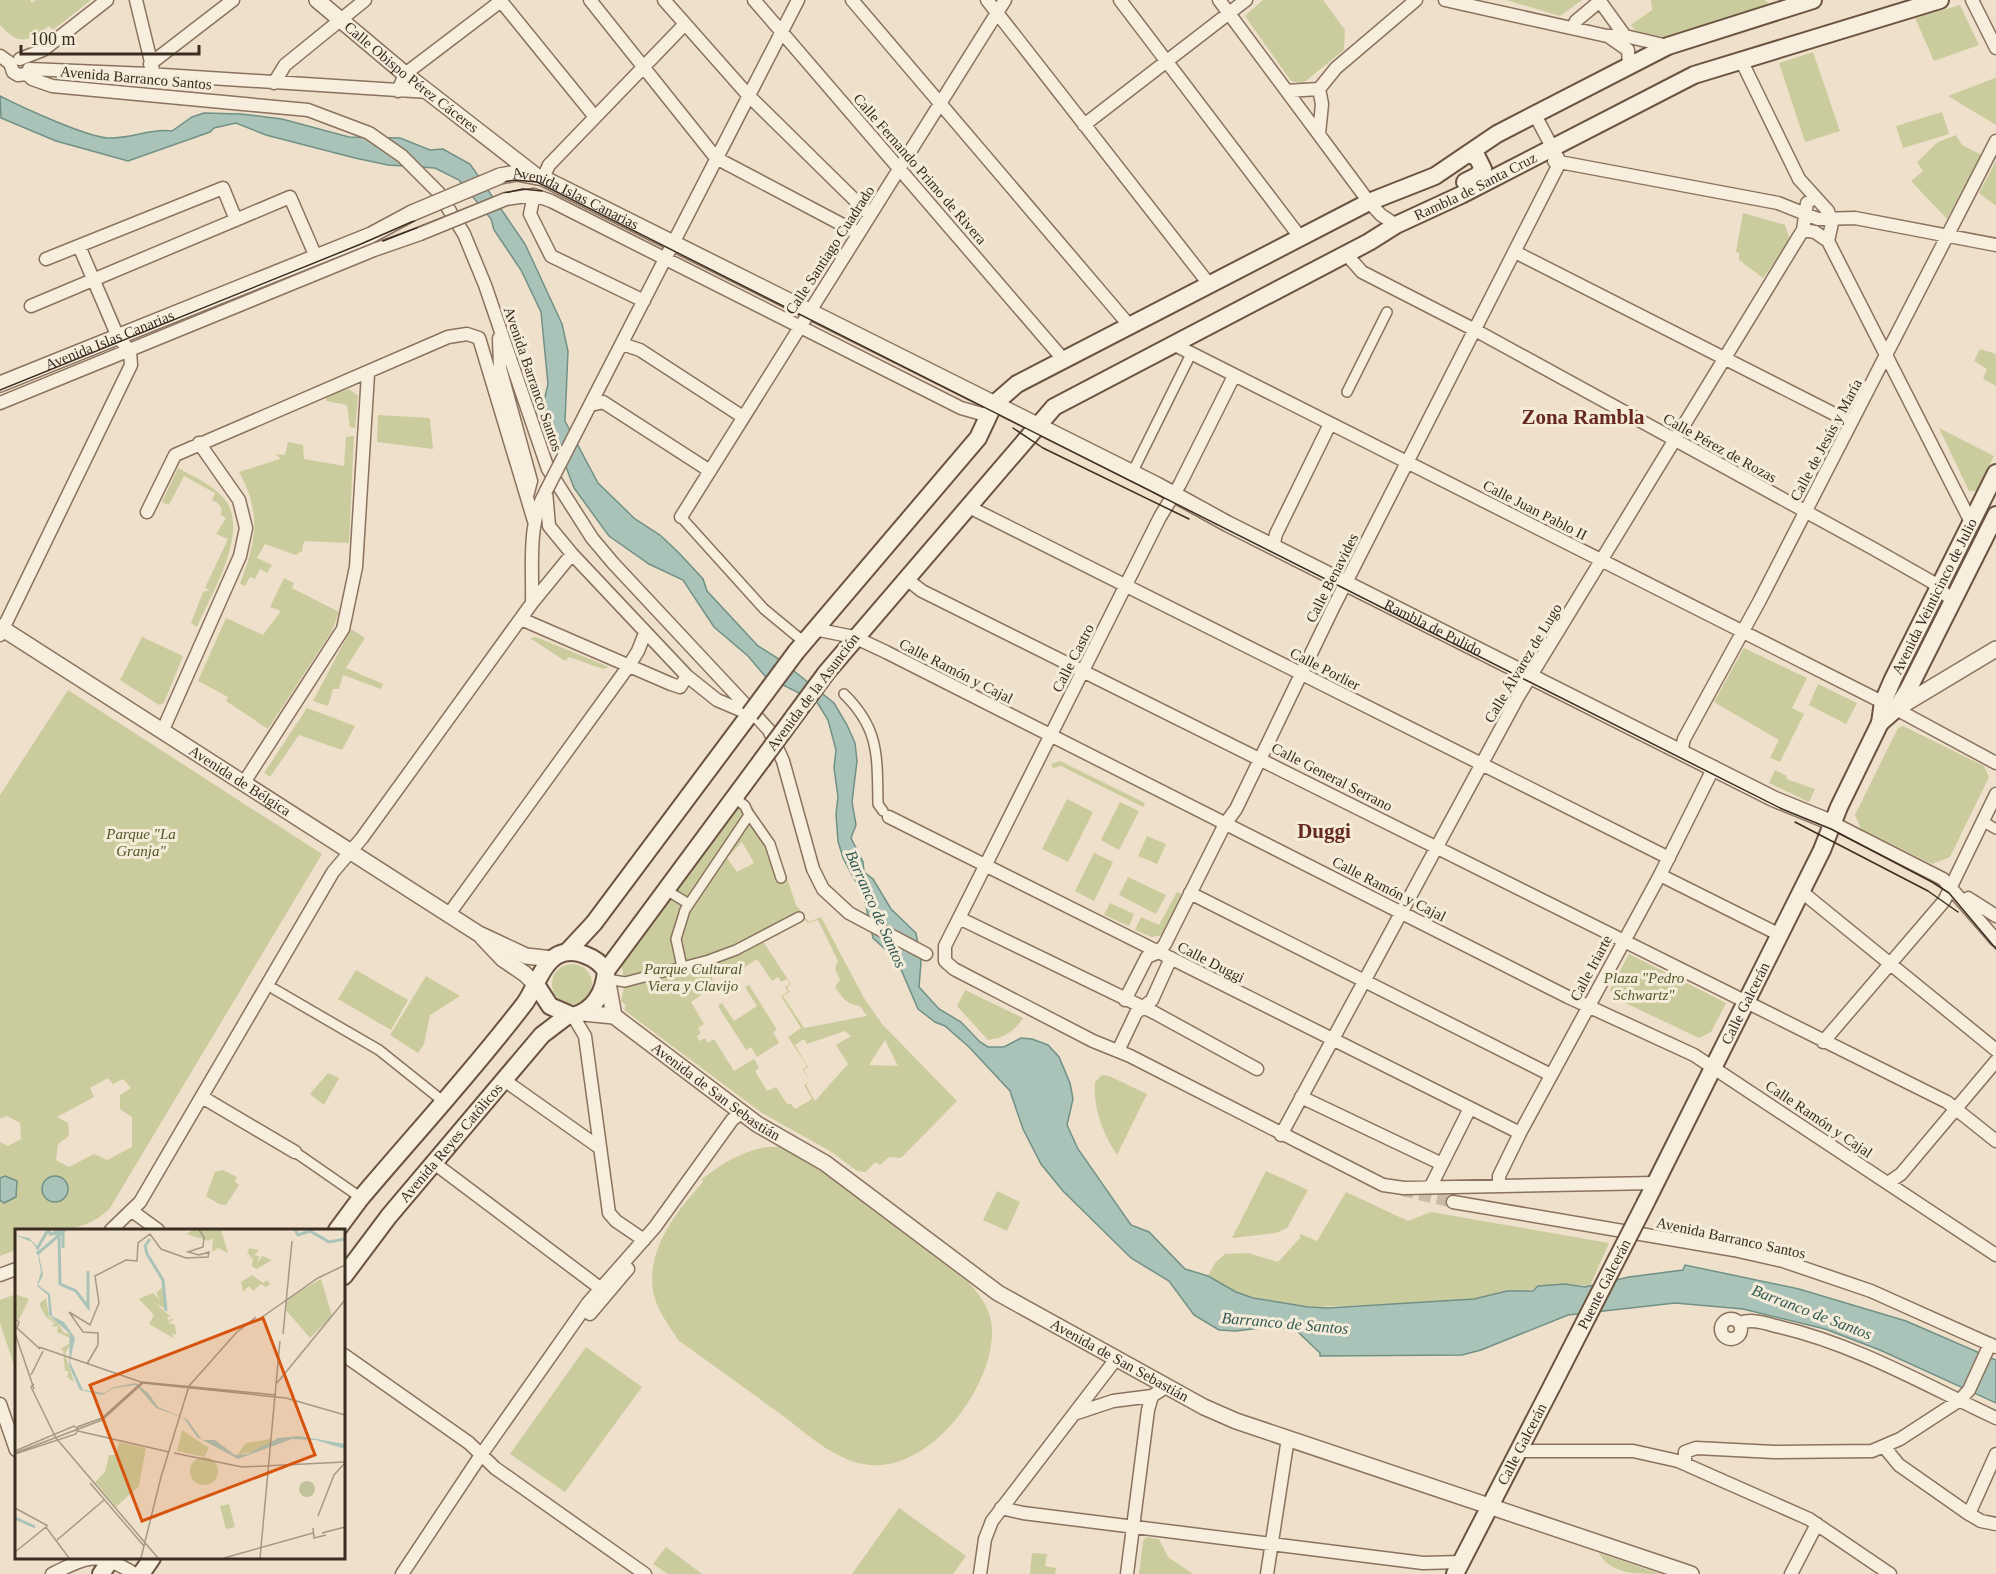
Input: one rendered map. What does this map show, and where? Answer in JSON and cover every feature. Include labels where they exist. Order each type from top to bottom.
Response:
[{"type":"main road","name":"Rambla de Santa Cruz","points":[[991,410],[1017,384],[1369,202],[1435,176],[1484,141],[1668,46],[1813,0]]},
{"type":"main road","name":"Rambla de Santa Cruz","points":[[1036,425],[1054,406],[1442,202],[1531,158],[1556,155],[1676,83],[1711,68],[1940,0]]},
{"type":"main road","points":[[1442,202],[1455,188],[1477,176],[1483,169],[1477,157],[1468,154]]},
{"type":"main road","points":[[338,1229],[537,986],[552,959],[568,951],[594,923],[805,641],[978,438],[991,410]]},
{"type":"main road","name":"Avenida de la Asunción","points":[[606,975],[826,673],[1036,425]]},
{"type":"main road","name":"Avenida Veinticinco de Julio","points":[[1897,709],[1939,587],[1996,473]]},
{"type":"main road","name":"Avenida Veinticinco de Julio","points":[[1833,824],[1880,723],[1897,709],[1908,690],[1996,515]]},
{"type":"main road","name":"Calle Galcerán","points":[[1655,1183],[1802,892],[1833,824]]},
{"type":"main road","points":[[537,986],[550,1006],[574,1015],[599,999],[606,975],[597,961],[568,951]]},
{"type":"main road","name":"Avenida Reyes Católicos","points":[[345,1275],[389,1216],[542,1035],[574,1015]]},
{"type":"main road","name":"Puente Galcerán","points":[[1553,1384],[1655,1183]]},
{"type":"main road","name":"Calle Galcerán","points":[[1458,1568],[1553,1384]]},
{"type":"main road","points":[[100,1574],[110,1559]]},
{"type":"main road","points":[[141,1574],[151,1559]]},
{"type":"street","points":[[10,59],[43,50],[107,0]]},
{"type":"street","points":[[136,0],[152,69]]},
{"type":"street","points":[[152,69],[233,0]]},
{"type":"street","name":"Calle Obispo Pérez Cáceres","points":[[317,0],[405,74],[539,176]]},
{"type":"street","points":[[274,83],[285,65],[365,0]]},
{"type":"street","points":[[590,0],[716,158],[858,233]]},
{"type":"street","points":[[664,0],[747,95],[870,215]]},
{"type":"street","name":"Calle Fernando Primo de Rivera","points":[[754,0],[1064,359]]},
{"type":"street","points":[[532,603],[534,527],[538,505],[594,405],[600,387],[672,242],[798,0]]},
{"type":"street","points":[[852,0],[1129,326]]},
{"type":"street","points":[[987,0],[1209,284]]},
{"type":"street","name":"Calle Santiago Cuadrado","points":[[681,517],[1005,0]]},
{"type":"street","points":[[1120,0],[1300,237]]},
{"type":"street","points":[[1220,0],[1369,202],[1387,220],[1396,225]]},
{"type":"street","points":[[1084,124],[1246,0]]},
{"type":"street","points":[[1287,91],[1319,89],[1336,68],[1416,0]]},
{"type":"street","points":[[1445,0],[1607,36],[1625,36],[1668,46]]},
{"type":"street","points":[[1573,28],[1576,21],[1599,0],[1625,36]]},
{"type":"street","points":[[1972,0],[1996,48]]},
{"type":"street","points":[[398,91],[405,74],[501,1],[596,117]]},
{"type":"street","points":[[539,176],[686,24]]},
{"type":"street","points":[[1607,36],[1628,50],[1629,66]]},
{"type":"street","points":[[43,50],[45,68]]},
{"type":"street","points":[[10,59],[28,64],[28,71],[45,68],[152,69],[274,83],[432,93]]},
{"type":"street","points":[[1741,60],[1805,188],[1825,205],[1830,218],[1828,240]]},
{"type":"street","name":"Avenida Barranco Santos","points":[[28,71],[32,79],[52,86],[308,110],[348,123],[369,133],[395,151],[438,192],[464,234],[498,323],[540,450],[558,487],[592,538],[759,717],[777,744],[813,869],[829,896],[862,921],[926,954]]},
{"type":"street","points":[[1319,89],[1322,104],[1319,134]]},
{"type":"street","points":[[1535,115],[1556,155],[1787,206],[1818,219],[1855,218],[1996,245]]},
{"type":"street","name":"Calle de Jesús y María","points":[[1681,752],[1684,739],[1743,631],[1996,141]]},
{"type":"street","points":[[505,175],[511,165],[507,153]]},
{"type":"street","name":"Calle Benavides","points":[[1125,1000],[1147,957],[1159,952],[1225,824],[1236,809],[1300,674],[1515,252],[1556,155]]},
{"type":"street","name":"Avenida Islas Canarias","points":[[0,384],[371,235],[412,213],[505,175],[539,176],[809,312],[991,410],[1036,425]]},
{"type":"street","points":[[46,259],[223,188],[236,220]]},
{"type":"street","points":[[1787,206],[1805,188]]},
{"type":"street","points":[[534,195],[530,214],[551,256],[644,301]]},
{"type":"street","name":"Avenida Islas Canarias","points":[[0,403],[374,250],[506,199],[534,195],[551,201],[961,408],[991,410]]},
{"type":"street","points":[[31,306],[290,197],[316,257]]},
{"type":"street","points":[[1804,215],[1807,203],[1815,197]]},
{"type":"street","name":"Calle Álvarez de Lugo","points":[[1281,1135],[1436,847],[1532,675],[1803,230],[1804,215]]},
{"type":"street","points":[[1803,230],[1815,231],[1828,240],[1971,522]]},
{"type":"street","points":[[1,630],[131,365],[130,351],[118,337],[79,246]]},
{"type":"street","points":[[1515,252],[1850,422]]},
{"type":"street","name":"Calle Pérez de Rozas","points":[[1346,254],[1362,272],[1475,330],[1805,512],[1939,587],[1953,601]]},
{"type":"street","points":[[1347,392],[1387,312]]},
{"type":"street","points":[[498,323],[500,368],[531,481],[527,497]]},
{"type":"street","points":[[147,512],[175,455],[368,374],[448,337],[467,334],[479,338],[534,527]]},
{"type":"street","points":[[622,344],[640,350],[743,417]]},
{"type":"street","name":"Calle Juan Pablo II","points":[[1173,344],[1897,709],[1996,763]]},
{"type":"street","points":[[1132,473],[1191,354]]},
{"type":"street","points":[[243,784],[343,629],[356,567],[368,374]]},
{"type":"street","name":"Calle Castro","points":[[1119,1051],[954,969],[944,956],[945,946],[1234,376]]},
{"type":"street","points":[[594,405],[710,471]]},
{"type":"street","points":[[1273,547],[1276,534],[1330,424]]},
{"type":"street","name":"Rambla de Pulido","points":[[1036,425],[1681,752],[1788,805],[1833,824]]},
{"type":"street","points":[[162,732],[240,556],[246,528],[239,500],[199,443]]},
{"type":"street","points":[[546,491],[549,526],[572,554],[687,676],[717,700],[750,714]]},
{"type":"street","name":"Calle Porlier","points":[[967,506],[1669,858]]},
{"type":"street","points":[[681,517],[764,609],[805,641]]},
{"type":"street","points":[[534,527],[549,526]]},
{"type":"street","points":[[112,1229],[132,1211],[202,1097],[333,872],[350,853],[532,603],[572,554]]},
{"type":"street","name":"Calle General Serrano","points":[[905,578],[922,591],[1733,994],[1745,1003],[1955,1108],[1996,1142]]},
{"type":"street","points":[[521,619],[628,667],[677,686],[684,684],[687,676]]},
{"type":"street","name":"Avenida de Bélgica","points":[[1,630],[479,934],[526,956],[552,959]]},
{"type":"street","points":[[449,914],[628,667],[645,633]]},
{"type":"street","name":"Calle Ramón y Cajal","points":[[805,641],[854,638],[1588,1006],[1687,1052],[1996,1255]]},
{"type":"street","points":[[1897,709],[1996,649]]},
{"type":"street","name":"Calle Duggi","points":[[844,694],[863,713],[877,751],[878,804],[886,814],[1520,1133]]},
{"type":"street","name":"Calle Iriarte","points":[[1499,1184],[1499,1176],[1520,1133],[1623,939],[1660,875],[1714,767]]},
{"type":"street","points":[[1823,1042],[1944,901],[1996,794]]},
{"type":"street","points":[[734,797],[745,806],[770,844],[781,878]]},
{"type":"street","points":[[682,967],[676,939],[689,904],[749,814]]},
{"type":"street","points":[[1982,821],[1996,828]]},
{"type":"street","points":[[1833,824],[1938,877],[1953,881],[1972,902],[1996,915]]},
{"type":"street","points":[[1660,875],[1780,935]]},
{"type":"street","points":[[1953,881],[1996,940]]},
{"type":"street","points":[[1802,892],[1996,1050]]},
{"type":"street","points":[[671,893],[689,904]]},
{"type":"street","points":[[1190,893],[1551,1075]]},
{"type":"street","points":[[606,975],[625,982],[682,967],[736,950],[799,917]]},
{"type":"street","points":[[959,918],[1143,1008],[1257,1069]]},
{"type":"street","name":"Avenida de Bélgica","points":[[479,934],[503,959],[525,974],[537,986]]},
{"type":"street","points":[[1171,958],[1152,1000],[1136,1013],[1119,1051],[1372,1182],[1394,1188],[1499,1184],[1655,1183]]},
{"type":"street","points":[[606,975],[614,1016],[574,1015],[585,1036],[609,1213],[616,1221],[644,1240]]},
{"type":"street","points":[[274,989],[379,1050],[439,1098]]},
{"type":"street","name":"Avenida de San Sebastián","points":[[614,1016],[741,1113],[825,1163],[998,1293],[1225,1417],[1691,1574]]},
{"type":"street","points":[[1888,1183],[1901,1174],[1996,1061]]},
{"type":"street","points":[[504,1080],[600,1148]]},
{"type":"street","points":[[202,1097],[295,1152],[357,1196]]},
{"type":"street","points":[[1301,1097],[1442,1164]]},
{"type":"street","points":[[1431,1186],[1470,1108]]},
{"type":"street","points":[[402,1574],[600,1288],[644,1240],[728,1125],[741,1113]]},
{"type":"street","points":[[434,1163],[600,1288]]},
{"type":"street","name":"Avenida Barranco Santos","points":[[1454,1202],[1734,1250],[1783,1262],[1871,1291],[1993,1346]]},
{"type":"street","points":[[132,1211],[157,1229]]},
{"type":"street","points":[[410,1574],[484,1458],[590,1314],[624,1276],[644,1240]]},
{"type":"street","points":[[0,1275],[15,1269]]},
{"type":"street","points":[[590,1314],[598,1299],[600,1288]]},
{"type":"street","points":[[1740,1323],[1754,1321],[1842,1346],[1996,1418]]},
{"type":"street","points":[[1690,1466],[1684,1455],[1689,1449],[1866,1452],[1885,1448],[1960,1400],[1970,1390],[1993,1346]]},
{"type":"street","points":[[345,1355],[469,1443],[484,1458],[645,1574]]},
{"type":"street","points":[[980,1574],[987,1529],[1028,1471],[1076,1413],[1116,1359]]},
{"type":"street","points":[[1076,1413],[1113,1401],[1152,1396],[1166,1386]]},
{"type":"street","points":[[1127,1574],[1152,1396]]},
{"type":"street","points":[[0,1404],[5,1433],[15,1448]]},
{"type":"street","points":[[1267,1574],[1288,1438]]},
{"type":"street","points":[[1885,1448],[1899,1465],[1969,1514],[1981,1521],[1996,1524]]},
{"type":"street","points":[[1519,1451],[1633,1451],[1656,1454],[1690,1466],[1817,1524],[1890,1574]]},
{"type":"street","points":[[1690,1466],[1721,1451]]},
{"type":"street","points":[[1969,1514],[1996,1454]]},
{"type":"street","points":[[1001,1508],[1023,1513],[1458,1568]]},
{"type":"street","points":[[1791,1574],[1817,1524]]},
{"type":"street","points":[[58,1571],[92,1559]]},
{"type":"street","points":[[112,1559],[135,1574]]},
{"type":"green space","points":[[0,0],[30,0],[32,3],[36,0],[91,0],[53,30],[49,26],[29,38],[18,39],[0,25]]},
{"type":"green space","points":[[1263,0],[1323,0],[1345,30],[1344,50],[1302,84],[1291,81],[1245,16]]},
{"type":"green space","points":[[1506,0],[1582,0],[1560,16]]},
{"type":"green space","points":[[1651,0],[1765,0],[1771,6],[1668,38],[1636,31],[1631,25],[1652,10]]},
{"type":"green space","points":[[1960,5],[1979,45],[1934,61],[1915,18]]},
{"type":"green space","points":[[1813,52],[1840,131],[1805,142],[1779,63]]},
{"type":"green space","points":[[1995,78],[1996,125],[1948,96]]},
{"type":"green space","points":[[1942,112],[1949,134],[1903,148],[1896,126]]},
{"type":"green space","points":[[1956,135],[1962,145],[1982,155],[1947,219],[1911,181],[1923,171],[1917,162],[1938,142]]},
{"type":"green space","points":[[1996,161],[1996,206],[1979,193]]},
{"type":"green space","points":[[1743,213],[1785,225],[1790,240],[1763,278],[1739,260],[1739,253],[1736,252]]},
{"type":"green space","points":[[1980,349],[1996,354],[1996,386],[1983,379],[1987,369],[1974,361]]},
{"type":"green space","points":[[349,389],[358,396],[355,428],[350,427],[347,405],[326,401],[326,396]]},
{"type":"green space","points":[[378,415],[430,418],[433,449],[377,442]]},
{"type":"green space","points":[[1939,428],[1994,456],[1977,491],[1969,491]]},
{"type":"green space","points":[[354,436],[349,543],[304,541],[302,551],[296,555],[265,544],[257,558],[272,565],[267,573],[260,569],[255,579],[250,577],[245,586],[240,584],[253,541],[254,514],[239,472],[280,459],[276,454],[285,455],[288,442],[303,445],[304,459],[344,466],[346,437]]},
{"type":"green space","points":[[178,468],[207,484],[222,496],[230,509],[233,525],[226,561],[197,627],[191,623],[203,592],[210,590],[205,588],[228,539],[216,534],[226,518],[220,514],[222,510],[218,503],[212,500],[215,493],[184,476],[169,505],[162,502]]},
{"type":"green space","points":[[284,578],[294,583],[292,588],[339,612],[332,631],[268,729],[226,701],[228,697],[198,681],[226,618],[263,635],[281,611],[270,607]]},
{"type":"green space","points":[[351,629],[365,638],[346,668],[383,684],[381,689],[343,675],[339,689],[333,689],[328,706],[313,701]]},
{"type":"green space","points":[[142,637],[183,656],[164,703],[159,705],[120,680]]},
{"type":"green space","points":[[536,637],[609,667],[603,669],[569,657],[565,661],[530,638]]},
{"type":"green space","points":[[1744,648],[1807,678],[1792,708],[1804,714],[1780,762],[1770,758],[1779,740],[1714,702]]},
{"type":"green space","points":[[1818,684],[1857,703],[1846,724],[1809,705]]},
{"type":"green space","name":"Parque \"La Granja\"","points":[[68,690],[322,854],[110,1208],[100,1217],[78,1227],[66,1229],[15,1229],[15,1250],[0,1256],[0,1200],[4,1203],[5,1176],[0,1178],[0,1142],[8,1146],[21,1139],[20,1123],[7,1116],[0,1119],[0,795]],"holes":[[[108,1078],[113,1084],[123,1079],[131,1088],[120,1095],[120,1109],[132,1117],[132,1147],[107,1160],[94,1154],[69,1167],[56,1160],[58,1144],[69,1136],[68,1123],[57,1117],[94,1097],[90,1088]]]},
{"type":"green space","points":[[307,708],[355,726],[342,750],[299,735],[270,777],[264,773]]},
{"type":"green space","points":[[1903,726],[1984,766],[1989,777],[1950,857],[1932,864],[1861,829],[1855,815],[1898,728]]},
{"type":"green space","points":[[1060,761],[1145,803],[1143,807],[1061,766],[1053,768],[1051,764]]},
{"type":"green space","points":[[1775,770],[1787,776],[1786,779],[1815,789],[1809,802],[1769,783]]},
{"type":"green space","points":[[1067,799],[1093,812],[1068,862],[1042,849]]},
{"type":"green space","points":[[1120,802],[1139,811],[1119,850],[1101,840]]},
{"type":"green space","points":[[738,807],[742,810],[752,807],[775,842],[796,905],[809,922],[821,917],[864,998],[882,1024],[957,1101],[901,1158],[889,1157],[880,1165],[875,1162],[866,1172],[857,1171],[830,1151],[762,1113],[624,1010],[626,1005],[621,1001],[625,982],[621,963]],"holes":[[[742,842],[754,863],[737,872],[727,858]],[[805,920],[808,923],[818,920],[838,961],[835,969],[840,980],[835,987],[848,1002],[860,1006],[867,1016],[804,1028],[783,996],[790,992],[787,988],[791,984],[762,940]],[[757,959],[772,981],[778,977],[781,982],[787,979],[790,984],[785,987],[788,992],[781,996],[801,1028],[788,1037],[807,1066],[803,1070],[810,1081],[804,1085],[812,1099],[795,1109],[791,1104],[787,1104],[776,1087],[767,1091],[755,1071],[759,1068],[754,1059],[734,1071],[714,1039],[708,1043],[705,1038],[699,1041],[697,1036],[701,1033],[698,1028],[704,1024],[691,1002],[712,987],[709,982],[713,980],[711,975],[724,966],[728,970],[732,968],[736,973]],[[845,1031],[851,1036],[836,1045],[848,1064],[815,1101],[806,1085],[810,1081],[804,1070],[808,1067],[795,1045],[804,1039],[807,1044]],[[885,1040],[898,1066],[869,1065]]]},
{"type":"green space","points":[[1147,836],[1166,844],[1157,864],[1138,856]]},
{"type":"green space","points":[[1094,853],[1113,862],[1094,901],[1075,891]]},
{"type":"green space","points":[[1128,877],[1166,895],[1156,914],[1119,895]]},
{"type":"green space","points":[[1177,892],[1183,895],[1163,935],[1152,937],[1135,930],[1141,917],[1159,925]]},
{"type":"green space","points":[[1110,903],[1134,914],[1129,926],[1104,915]]},
{"type":"green space","name":"Plaza \"Pedro Schwartz\"","points":[[1629,954],[1726,1003],[1711,1032],[1699,1038],[1617,999],[1610,990]]},
{"type":"green space","points":[[572,964],[580,965],[586,970],[591,976],[591,992],[586,998],[580,1003],[572,1004],[564,1003],[558,998],[553,992],[552,984],[553,976],[558,970],[564,965]]},
{"type":"green space","points":[[356,970],[408,1000],[391,1030],[338,999]]},
{"type":"green space","points":[[426,976],[460,996],[430,1015],[424,1044],[418,1053],[390,1035]]},
{"type":"green space","name":"Parque Cultural Viera y Clavijo","points":[[749,985],[777,1030],[773,1032],[779,1043],[757,1057],[751,1047],[746,1050],[718,1006],[722,1003],[734,1021],[757,1006],[745,987]]},
{"type":"green space","points":[[965,990],[1023,1018],[1008,1033],[988,1040],[957,1006]]},
{"type":"green space","points":[[328,1073],[339,1078],[324,1105],[310,1094]]},
{"type":"green space","points":[[1102,1075],[1109,1076],[1147,1094],[1117,1155],[1107,1138],[1097,1111],[1095,1082]]},
{"type":"green space","points":[[766,1147],[779,1147],[802,1155],[969,1283],[985,1305],[992,1331],[989,1354],[981,1378],[968,1402],[952,1424],[932,1443],[910,1457],[887,1464],[863,1464],[830,1451],[678,1340],[660,1310],[652,1282],[653,1266],[657,1250],[673,1220],[703,1182],[702,1179],[732,1159]]},
{"type":"green space","points":[[223,1170],[237,1177],[235,1182],[239,1185],[226,1205],[219,1204],[206,1196],[215,1172]]},
{"type":"green space","points":[[1266,1171],[1308,1190],[1287,1228],[1276,1233],[1232,1238]]},
{"type":"green space","points":[[997,1191],[1020,1202],[1007,1231],[983,1220]]},
{"type":"green space","points":[[1346,1192],[1408,1221],[1431,1212],[1609,1243],[1590,1286],[1565,1284],[1474,1299],[1415,1304],[1308,1307],[1253,1298],[1236,1292],[1208,1276],[1215,1263],[1225,1254],[1248,1253],[1278,1262],[1300,1238],[1300,1234],[1317,1241]]},
{"type":"green space","points":[[15,1294],[15,1368],[0,1323],[0,1300]]},
{"type":"green space","points":[[586,1347],[642,1387],[565,1492],[510,1454]]},
{"type":"green space","points":[[899,1508],[966,1556],[953,1574],[852,1574]]},
{"type":"green space","points":[[1146,1537],[1159,1539],[1168,1557],[1193,1574],[1139,1574],[1143,1541]]},
{"type":"green space","points":[[666,1547],[702,1574],[668,1574],[653,1564]]},
{"type":"green space","points":[[1032,1553],[1047,1554],[1045,1566],[1056,1568],[1055,1574],[1030,1574]]},
{"type":"green space","points":[[1599,1553],[1660,1574],[1633,1573],[1617,1569],[1604,1560]]},
{"type":"water","name":"Barranco de Santos","points":[[0,96],[70,127],[108,138],[164,130],[172,131],[192,117],[204,113],[241,114],[282,119],[349,137],[400,138],[430,150],[443,149],[470,164],[525,244],[562,324],[568,351],[565,421],[598,483],[635,519],[660,535],[679,553],[703,579],[707,591],[758,646],[779,659],[834,703],[847,725],[855,743],[857,761],[852,802],[856,825],[851,838],[863,862],[864,872],[873,879],[891,909],[916,933],[921,962],[919,987],[939,1009],[961,1022],[988,1047],[1004,1047],[1021,1038],[1048,1045],[1059,1057],[1070,1083],[1073,1099],[1067,1125],[1078,1149],[1131,1225],[1149,1232],[1185,1269],[1208,1276],[1236,1292],[1253,1298],[1328,1308],[1474,1299],[1507,1291],[1533,1291],[1538,1286],[1565,1284],[1585,1287],[1629,1277],[1683,1270],[1685,1265],[1799,1289],[1906,1321],[1996,1360],[1996,1403],[1880,1350],[1825,1329],[1743,1309],[1675,1303],[1568,1315],[1481,1350],[1462,1355],[1320,1356],[1320,1353],[1297,1331],[1277,1326],[1236,1331],[1219,1330],[1194,1315],[1169,1281],[1131,1258],[1063,1191],[1041,1164],[1023,1129],[1010,1091],[969,1047],[945,1026],[935,1022],[918,1009],[897,960],[873,938],[864,897],[843,858],[838,841],[836,814],[838,797],[834,768],[836,750],[828,720],[817,702],[765,676],[748,656],[714,627],[683,580],[649,564],[609,536],[574,488],[543,406],[548,384],[541,312],[521,270],[494,230],[491,219],[459,180],[435,168],[388,165],[355,158],[266,135],[236,123],[214,128],[210,132],[128,161],[56,141],[1,118]]},
{"type":"water","points":[[5,1176],[17,1181],[16,1197],[4,1203],[0,1200],[0,1178]]},
{"type":"water","points":[[55,1176],[64,1180],[68,1189],[64,1198],[55,1202],[46,1198],[42,1189],[46,1180]]},
{"type":"tunnel","points":[[1402,1190],[1453,1202]]},
{"type":"tram line","points":[[0,390],[361,244],[503,182],[515,180],[537,182],[1782,809],[1831,829],[1932,882],[1949,893],[1996,949]]},
{"type":"tram line","points":[[383,241],[505,193],[523,189],[542,191]]},
{"type":"tram line","points":[[1013,428],[1043,448],[1189,519]]},
{"type":"tram line","points":[[1795,822],[1928,891],[1958,912]]},
{"type":"district","name":"Zona Rambla","points":[[1583,417]]},
{"type":"district","name":"Duggi","points":[[1324,831]]}]
